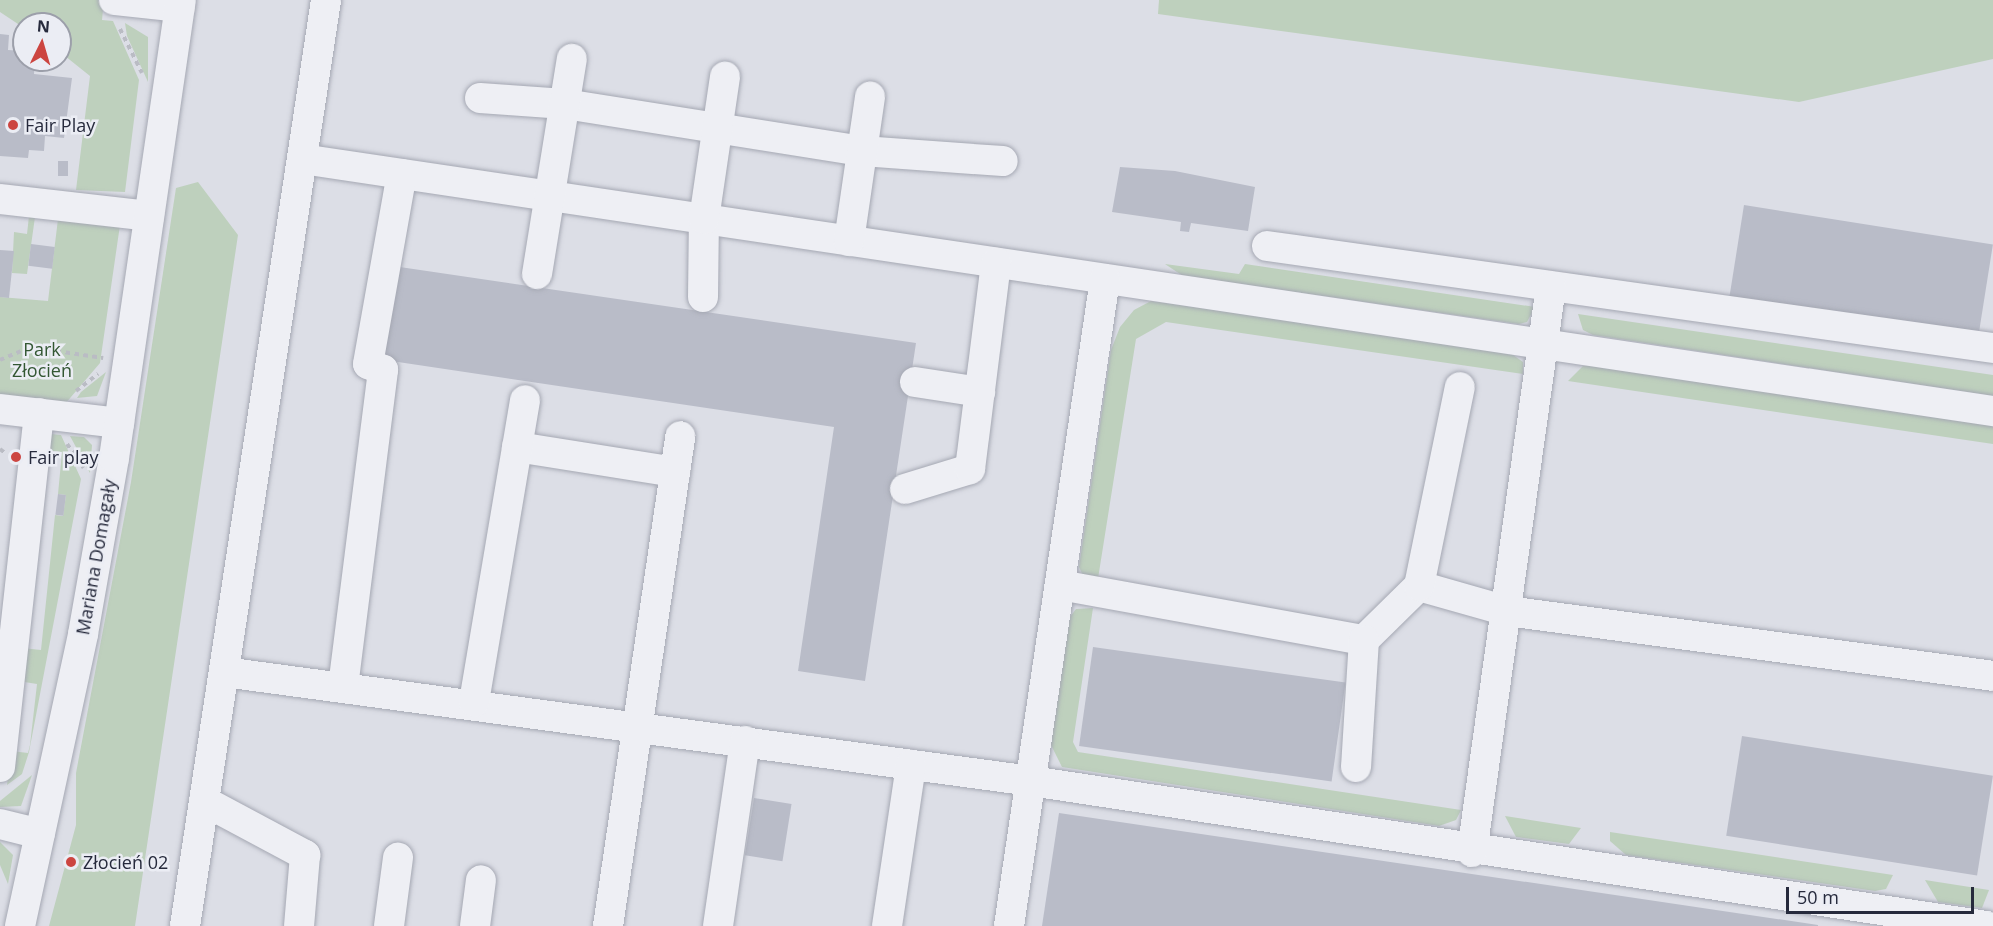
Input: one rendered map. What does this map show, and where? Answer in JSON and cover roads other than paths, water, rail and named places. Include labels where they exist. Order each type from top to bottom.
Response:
[{"type":"street","points":[[185,926],[326,0]]},
{"type":"street","name":"Mariana Domagały","points":[[20,926],[40,834],[119,423],[180,4],[118,9]]},
{"type":"street","points":[[537,274],[552,197],[572,59]]},
{"type":"street","points":[[703,297],[704,219],[725,77]]},
{"type":"street","points":[[849,241],[870,97]]},
{"type":"street","points":[[480,98],[566,104],[718,126],[862,151],[1003,161]]},
{"type":"street","points":[[302,159],[1993,411]]},
{"type":"street","points":[[343,687],[383,370],[368,364],[402,174]]},
{"type":"street","points":[[0,199],[149,216]]},
{"type":"street","points":[[1267,246],[1993,348]]},
{"type":"street","points":[[905,489],[980,467],[980,392],[996,263]]},
{"type":"street","points":[[1009,926],[1105,279]]},
{"type":"street","points":[[1472,852],[1545,345],[1551,286]]},
{"type":"street","points":[[915,382],[980,392]]},
{"type":"street","points":[[1356,767],[1364,640],[1419,586],[1460,387]]},
{"type":"street","points":[[474,702],[525,400]]},
{"type":"street","points":[[0,409],[119,423]]},
{"type":"street","points":[[0,767],[39,413]]},
{"type":"street","points":[[608,926],[641,726],[680,436]]},
{"type":"street","points":[[517,447],[675,472]]},
{"type":"street","points":[[1060,585],[1364,640]]},
{"type":"street","points":[[1419,586],[1507,611],[1993,676]]},
{"type":"street","points":[[224,672],[474,702],[1031,781],[1472,852],[1986,926]]},
{"type":"street","points":[[718,926],[745,741]]},
{"type":"street","points":[[887,926],[912,765]]},
{"type":"street","points":[[204,801],[305,855],[299,926]]},
{"type":"street","points":[[0,824],[40,834]]},
{"type":"street","points":[[389,926],[398,858]]},
{"type":"street","points":[[475,926],[481,880]]},
{"type":"place","name":"Fair Play","points":[[13,125]]},
{"type":"place","name":"Fair play","points":[[16,457]]},
{"type":"place","name":"Złocień 02","points":[[71,862]]},
{"type":"park label","name":"Park Złocień","points":[[42,360]]}]
